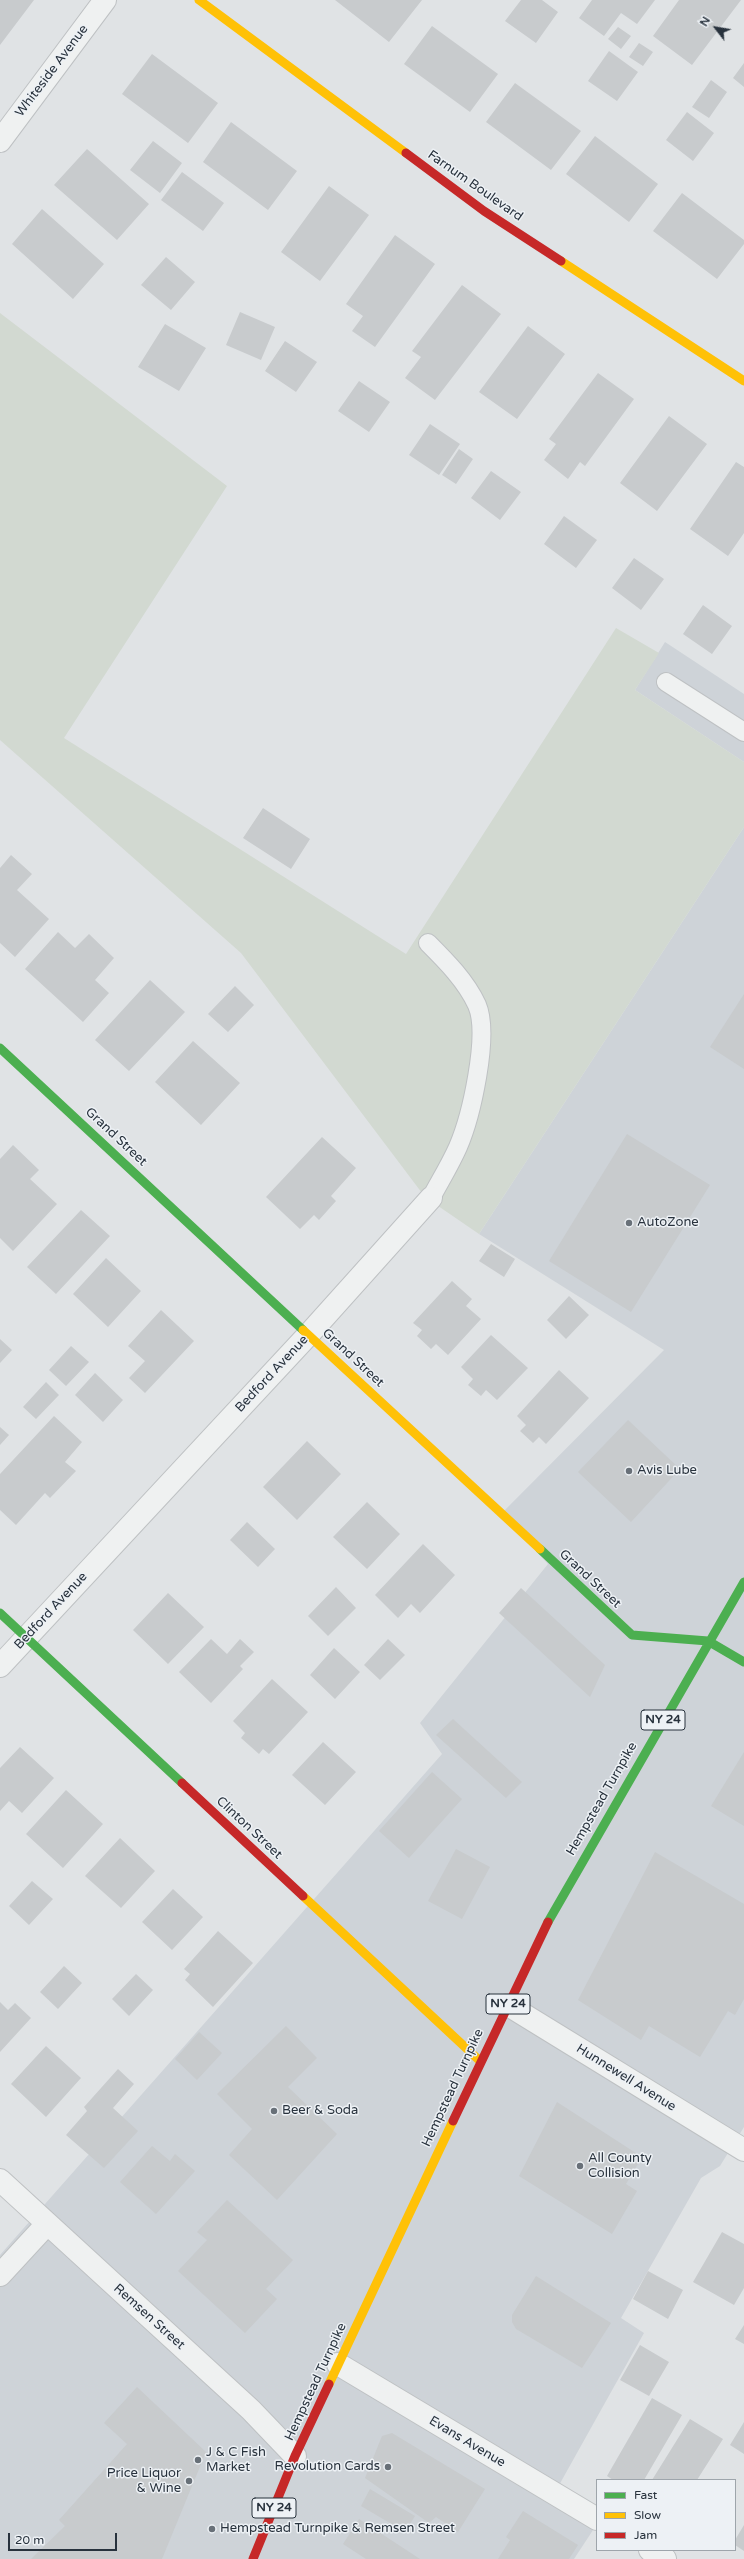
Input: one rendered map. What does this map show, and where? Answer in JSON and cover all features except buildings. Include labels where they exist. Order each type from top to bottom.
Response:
[{"type":"street","name":"Whiteside Avenue","points":[[0,141],[105,0]]},
{"type":"street","name":"Farnum Boulevard","points":[[198,0],[484,211],[744,382]]},
{"type":"street","name":"Grand Street","points":[[0,1048],[632,1635],[708,1641]]},
{"type":"street","name":"Bedford Avenue","points":[[0,1666],[308,1334],[431,1198]]},
{"type":"street","name":"Hempstead Turnpike","points":[[253,2559],[295,2456],[480,2061],[555,1907],[708,1641],[744,1582]]},
{"type":"street","name":"Clinton Street","points":[[0,1613],[480,2061]]},
{"type":"street","points":[[708,1641],[744,1662]]},
{"type":"street","name":"Hunnewell Avenue","points":[[508,2005],[744,2150]]},
{"type":"street","name":"Remsen Street","points":[[0,2180],[251,2410],[295,2456]]},
{"type":"street","points":[[0,2275],[47,2224]]},
{"type":"street","name":"Evans Avenue","points":[[338,2364],[596,2518]]},
{"type":"street","points":[[652,2551],[665,2559]]},
{"type":"lane","points":[[666,682],[744,732]]},
{"type":"lane","name":"Bedford Avenue","points":[[428,943],[454,970],[477,1006],[482,1050],[471,1104],[458,1146],[431,1198]]},
{"type":"shaded area","points":[[0,313],[227,486],[64,738],[406,954],[616,628],[659,653],[635,690],[744,762],[744,827],[479,1234],[425,1197],[241,953],[0,740]]},
{"type":"shaded area","points":[[665,642],[744,694],[744,762],[635,690]]},
{"type":"shaded area","points":[[744,827],[744,2127],[720,2166],[701,2178],[621,2318],[644,2333],[558,2487],[596,2523],[596,2526],[574,2559],[0,2559],[0,2255],[442,1754],[420,1723],[548,1564],[501,1514],[664,1350],[479,1234]]},
{"type":"traffic: fast","points":[[0,1048],[303,1330]]},
{"type":"traffic: fast","points":[[540,1549],[632,1635],[708,1641],[744,1662]]},
{"type":"traffic: fast","points":[[548,1922],[744,1582]]},
{"type":"traffic: fast","points":[[0,1613],[182,1783]]},
{"type":"traffic: slow","points":[[199,0],[406,153]]},
{"type":"traffic: slow","points":[[561,261],[744,381]]},
{"type":"traffic: slow","points":[[303,1330],[540,1549]]},
{"type":"traffic: slow","points":[[303,1896],[480,2061]]},
{"type":"traffic: slow","points":[[329,2384],[453,2121]]},
{"type":"traffic: jam","points":[[406,153],[484,211],[561,261]]},
{"type":"traffic: jam","points":[[182,1783],[303,1896]]},
{"type":"traffic: jam","points":[[453,2121],[548,1922]]},
{"type":"traffic: jam","points":[[253,2559],[295,2456],[329,2384]]},
{"type":"place","name":"AutoZone","points":[[629,1223]]},
{"type":"place","name":"Avis Lube","points":[[629,1471]]},
{"type":"place","name":"Beer & Soda","points":[[274,2111]]},
{"type":"place","name":"All County Collision","points":[[580,2166]]},
{"type":"place","name":"J & C Fish Market","points":[[198,2460]]},
{"type":"place","name":"Revolution Cards","points":[[388,2467]]},
{"type":"place","name":"Price Liquor & Wine","points":[[189,2481]]},
{"type":"place","name":"Hempstead Turnpike & Remsen Street","points":[[212,2529]]}]
